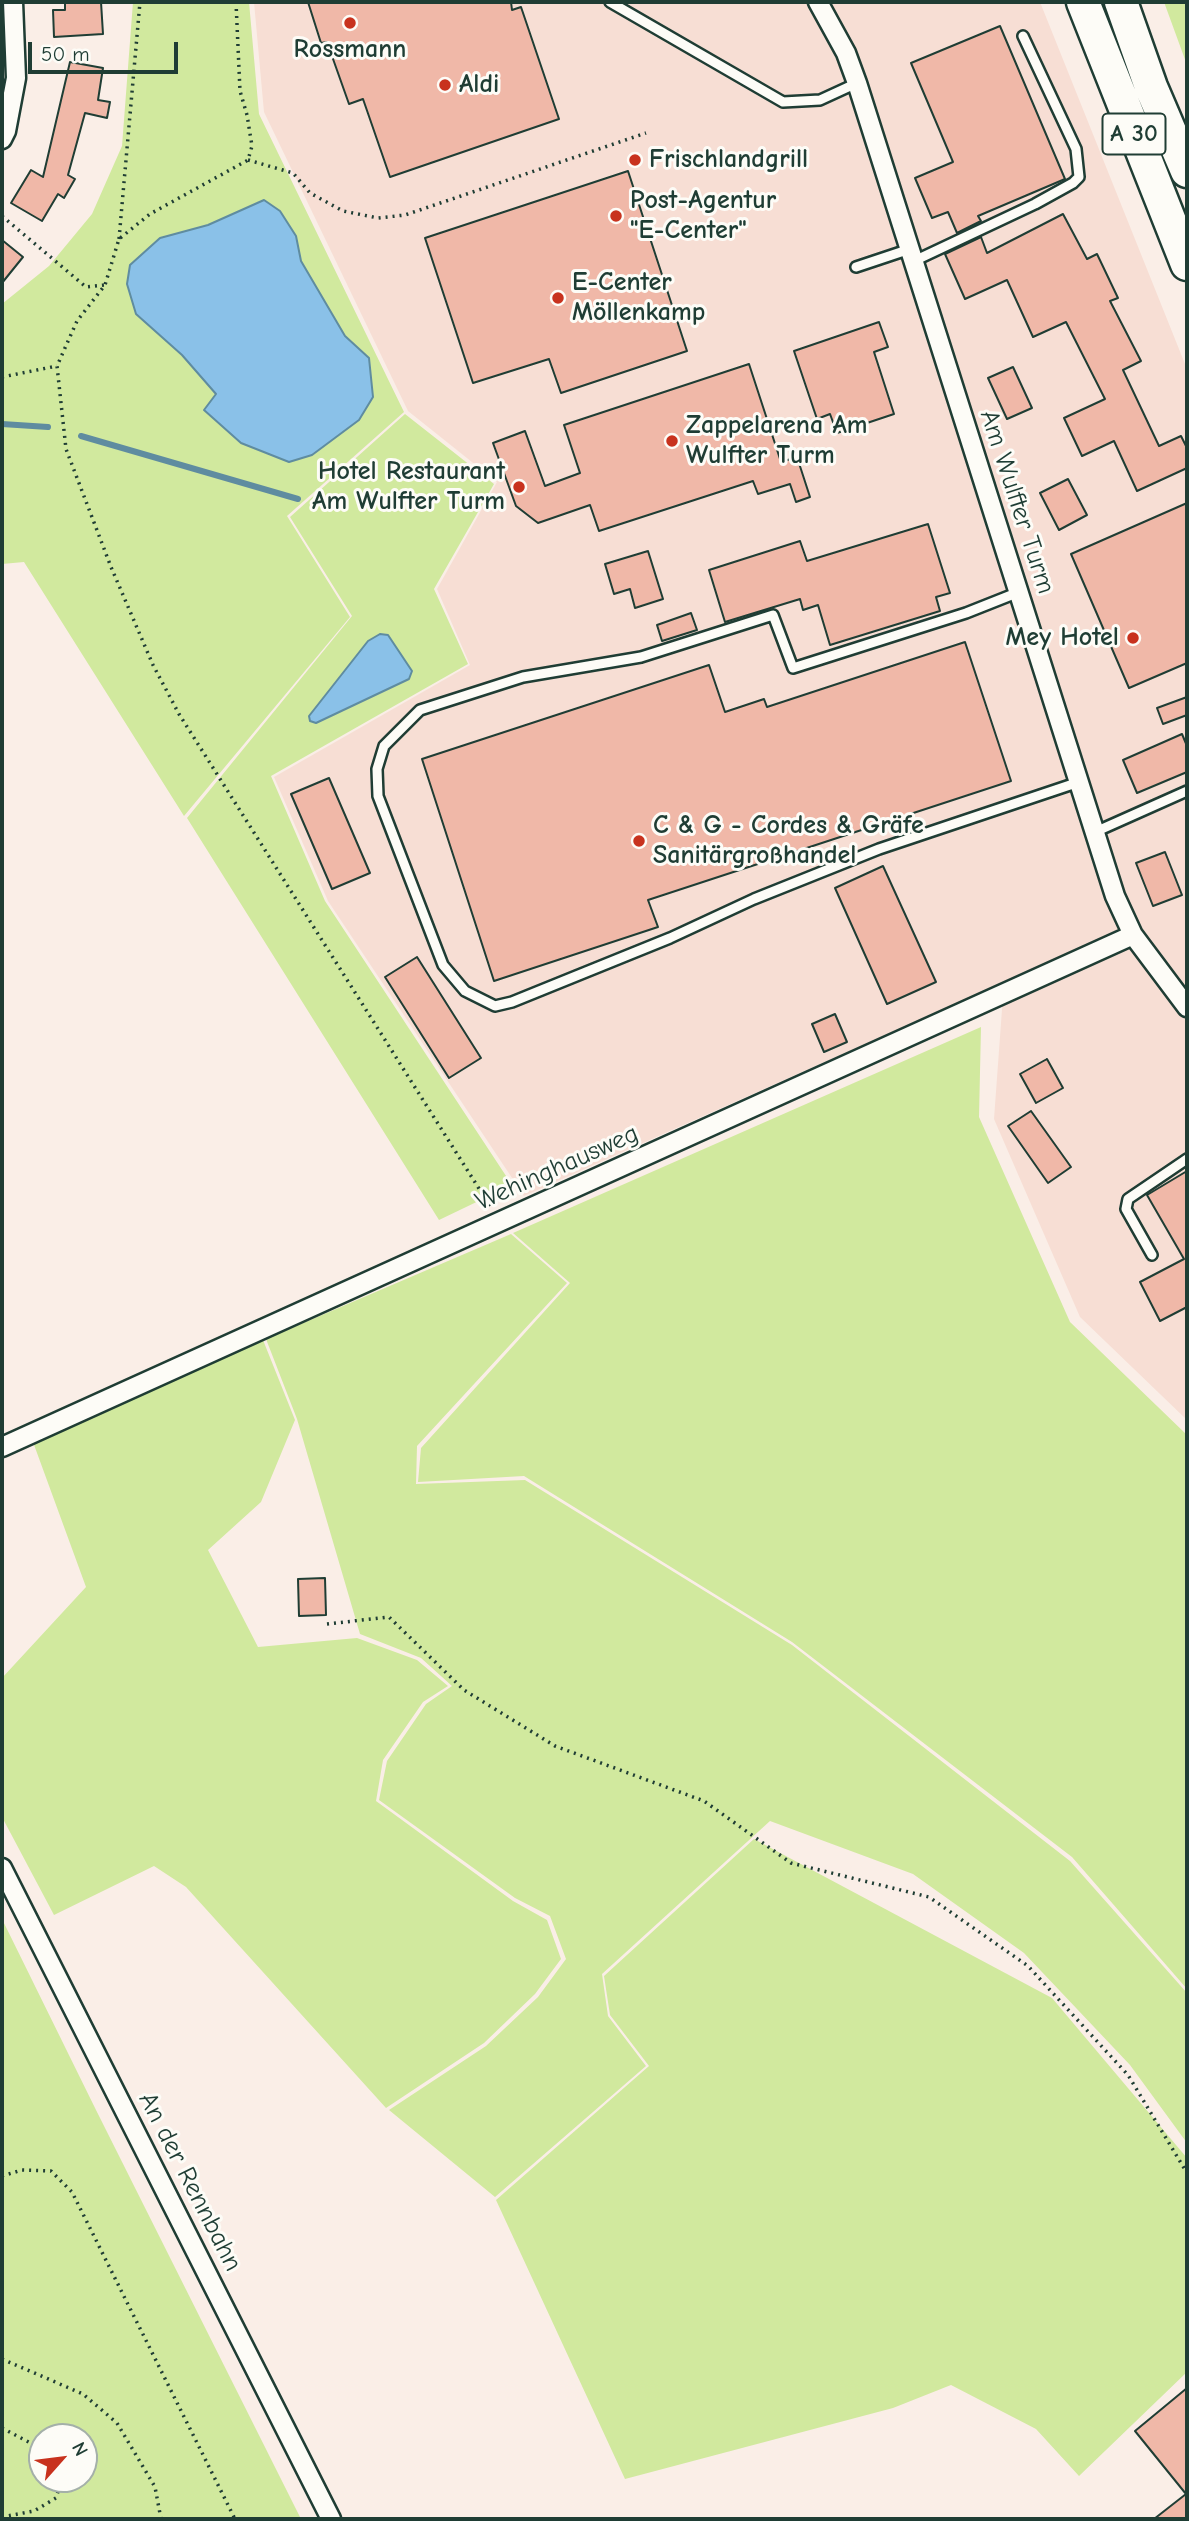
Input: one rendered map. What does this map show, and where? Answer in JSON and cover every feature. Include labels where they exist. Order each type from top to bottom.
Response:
[{"type":"highway","name":"A 30","points":[[1083,2],[1187,264]]},
{"type":"highway","name":"A 30","points":[[1121,2],[1187,171]]},
{"type":"highway","points":[[1152,86],[1187,141]]},
{"type":"street","points":[[2,139],[6,131],[16,78],[13,2]]},
{"type":"street","name":"Am Wulfter Turm","points":[[818,2],[846,53],[857,83],[1115,895],[1133,936],[1180,989],[1187,1007]]},
{"type":"street","name":"Wehinghausweg","points":[[2,1447],[1133,936]]},
{"type":"street","name":"An der Rennbahn","points":[[2,1868],[331,2519]]},
{"type":"lane","points":[[610,2],[783,102],[820,100],[857,83]]},
{"type":"lane","points":[[856,267],[912,255],[1035,204],[1079,177],[1076,149],[1023,36]]},
{"type":"lane","points":[[1018,592],[966,613],[793,668],[773,615],[641,657],[523,677],[420,710],[384,746],[377,769],[378,796],[443,965],[465,991],[495,1006],[512,1002],[658,943],[754,899],[879,849],[1079,782]]},
{"type":"lane","points":[[1095,832],[1187,791]]},
{"type":"lane","points":[[1152,1255],[1126,1209],[1128,1199],[1187,1159]]},
{"type":"path","points":[[140,2],[120,239],[105,285],[77,321],[57,366],[66,449],[111,568],[153,665],[179,714],[500,1222]]},
{"type":"path","points":[[236,2],[240,91],[252,146],[248,160]]},
{"type":"path","points":[[120,239],[150,214],[248,160],[293,173],[310,193],[343,211],[378,218],[405,215],[646,133]]},
{"type":"path","points":[[2,216],[86,287],[105,285]]},
{"type":"path","points":[[2,377],[57,366]]},
{"type":"path","points":[[327,1624],[389,1617],[464,1690],[555,1746],[704,1801],[791,1863],[929,1897],[1028,1966],[1128,2075],[1187,2173]]},
{"type":"path","points":[[2,2176],[22,2170],[51,2171],[72,2192],[235,2519]]},
{"type":"path","points":[[2,2359],[83,2394],[117,2423],[155,2487],[161,2519]]},
{"type":"path","points":[[2,2428],[28,2442]]},
{"type":"path","points":[[2,2517],[34,2511],[56,2498],[58,2493]]},
{"type":"shaded area","points":[[254,2],[1040,2],[1187,369],[1187,1420],[1080,1317],[994,1119],[1004,982],[524,1196],[328,901],[274,777],[470,665],[437,589],[497,482],[408,411],[264,112]]},
{"type":"green space","points":[[133,2],[249,2],[259,114],[404,412],[287,516],[350,617],[184,816],[24,562],[2,564],[2,304],[49,266],[92,214],[122,146]]},
{"type":"green space","points":[[1164,2],[1187,2],[1187,65]]},
{"type":"green space","points":[[405,414],[494,484],[434,589],[468,664],[271,776],[325,901],[512,1185],[439,1220],[187,818],[352,616],[290,517]]},
{"type":"green space","points":[[981,1027],[979,1117],[1070,1322],[1187,1435],[1187,1989],[1072,1857],[792,1642],[524,1476],[418,1482],[421,1448],[570,1283],[513,1233]]},
{"type":"green space","points":[[511,1234],[567,1283],[417,1446],[416,1484],[525,1480],[792,1645],[1070,1861],[1187,1993],[1187,2143],[1130,2065],[1024,1953],[913,1874],[770,1821],[602,1974],[608,2016],[646,2066],[495,2197],[389,2110],[486,2046],[538,1997],[566,1959],[550,1916],[515,1898],[379,1800],[387,1761],[426,1704],[452,1686],[421,1658],[360,1634],[297,1419],[266,1339]]},
{"type":"green space","points":[[263,1340],[295,1420],[261,1502],[208,1550],[258,1647],[357,1638],[417,1660],[448,1686],[423,1702],[383,1760],[376,1801],[513,1901],[547,1920],[561,1959],[535,1994],[484,2043],[386,2108],[186,1887],[154,1866],[54,1915],[2,1817],[2,1678],[86,1587],[33,1442]]},
{"type":"green space","points":[[754,1839],[1052,1998],[1187,2158],[1187,2372],[1079,2476],[1036,2429],[951,2385],[893,2408],[625,2479],[496,2200],[649,2066],[610,2015],[604,1976]]},
{"type":"green space","points":[[2,1919],[96,2110],[301,2519],[2,2519]]},
{"type":"water","points":[[264,200],[280,211],[296,236],[301,261],[345,336],[369,358],[373,397],[359,420],[312,455],[289,462],[241,443],[204,410],[216,394],[182,355],[136,314],[127,284],[130,265],[160,238],[208,225]]},
{"type":"water","points":[[380,634],[388,635],[412,671],[409,679],[316,723],[310,721],[309,716],[368,641]]},
{"type":"building","points":[[65,2],[101,2],[103,34],[54,37],[53,10],[65,10]]},
{"type":"building","name":"Aldi","points":[[308,2],[511,2],[512,10],[521,7],[559,119],[390,177],[363,99],[349,104],[327,42],[321,43]]},
{"type":"building","points":[[1000,26],[1065,179],[978,216],[981,221],[957,233],[948,212],[932,218],[915,178],[953,162],[911,63]]},
{"type":"building","points":[[70,62],[103,68],[98,100],[110,102],[107,118],[85,113],[68,175],[75,179],[64,198],[58,194],[42,221],[11,203],[31,170],[43,177]]},
{"type":"building","name":"E-Center Möllenkamp","points":[[628,171],[687,351],[561,393],[549,359],[473,383],[425,238]]},
{"type":"building","points":[[1063,214],[1087,259],[1097,254],[1118,298],[1110,301],[1141,361],[1123,370],[1159,446],[1181,436],[1187,448],[1187,468],[1137,491],[1114,441],[1082,456],[1064,418],[1105,399],[1066,322],[1033,337],[1007,280],[965,299],[945,254],[981,237],[987,253]]},
{"type":"building","points":[[2,240],[23,257],[2,283]]},
{"type":"building","points":[[879,322],[888,347],[874,352],[894,414],[837,433],[830,414],[817,419],[794,351]]},
{"type":"building","name":"Zappelarena Am Wulfter Turm","points":[[749,364],[781,462],[797,457],[810,497],[796,502],[790,484],[758,494],[753,481],[599,531],[590,505],[538,523],[516,506],[493,443],[525,431],[545,486],[580,473],[564,425]]},
{"type":"building","points":[[1013,367],[1032,408],[1007,419],[988,378]]},
{"type":"building","points":[[1068,479],[1087,515],[1059,530],[1040,493]]},
{"type":"building","points":[[1187,503],[1187,663],[1129,688],[1071,554]]},
{"type":"building","points":[[928,524],[950,593],[936,597],[940,611],[830,645],[818,605],[803,610],[800,599],[725,622],[709,570],[800,541],[807,561]]},
{"type":"building","points":[[648,551],[663,599],[635,608],[630,589],[614,594],[605,564]]},
{"type":"building","points":[[691,613],[697,630],[662,641],[657,625]]},
{"type":"building","name":"C & G - Cordes & Gräfe Sanitärgroßhandel","points":[[965,642],[1011,781],[648,900],[658,927],[494,981],[422,759],[709,665],[725,712],[764,699],[767,707]]},
{"type":"building","points":[[1187,697],[1187,715],[1163,724],[1157,708]]},
{"type":"building","points":[[1182,734],[1187,746],[1187,772],[1137,793],[1123,760]]},
{"type":"building","points":[[329,778],[370,873],[332,889],[291,794]]},
{"type":"building","points":[[1165,852],[1182,895],[1153,906],[1136,863]]},
{"type":"building","points":[[883,866],[936,982],[887,1004],[835,888]]},
{"type":"building","points":[[417,957],[481,1058],[449,1078],[385,977]]},
{"type":"building","points":[[835,1014],[847,1042],[824,1052],[812,1024]]},
{"type":"building","points":[[1047,1059],[1063,1088],[1036,1103],[1020,1074]]},
{"type":"building","points":[[1031,1111],[1071,1167],[1048,1183],[1008,1126]]},
{"type":"building","points":[[1187,1171],[1187,1307],[1160,1321],[1140,1282],[1184,1259],[1147,1195]]},
{"type":"building","points":[[325,1578],[326,1615],[299,1616],[298,1579]]},
{"type":"building","points":[[1187,2388],[1187,2519],[1154,2519],[1186,2494],[1135,2431]]},
{"type":"waterway","points":[[2,424],[48,427]]},
{"type":"waterway","points":[[81,436],[298,499]]},
{"type":"place","name":"Rossmann","points":[[350,23]]},
{"type":"place","name":"Aldi","points":[[445,85]]},
{"type":"place","name":"Frischlandgrill","points":[[635,160]]},
{"type":"place","name":"Post-Agentur \"E-Center\"","points":[[616,216]]},
{"type":"place","name":"E-Center Möllenkamp","points":[[558,298]]},
{"type":"place","name":"Zappelarena Am Wulfter Turm","points":[[672,441]]},
{"type":"place","name":"Hotel Restaurant Am Wulfter Turm","points":[[519,487]]},
{"type":"place","name":"Mey Hotel","points":[[1133,638]]},
{"type":"place","name":"C & G - Cordes & Gräfe Sanitärgroßhandel","points":[[639,841]]}]
